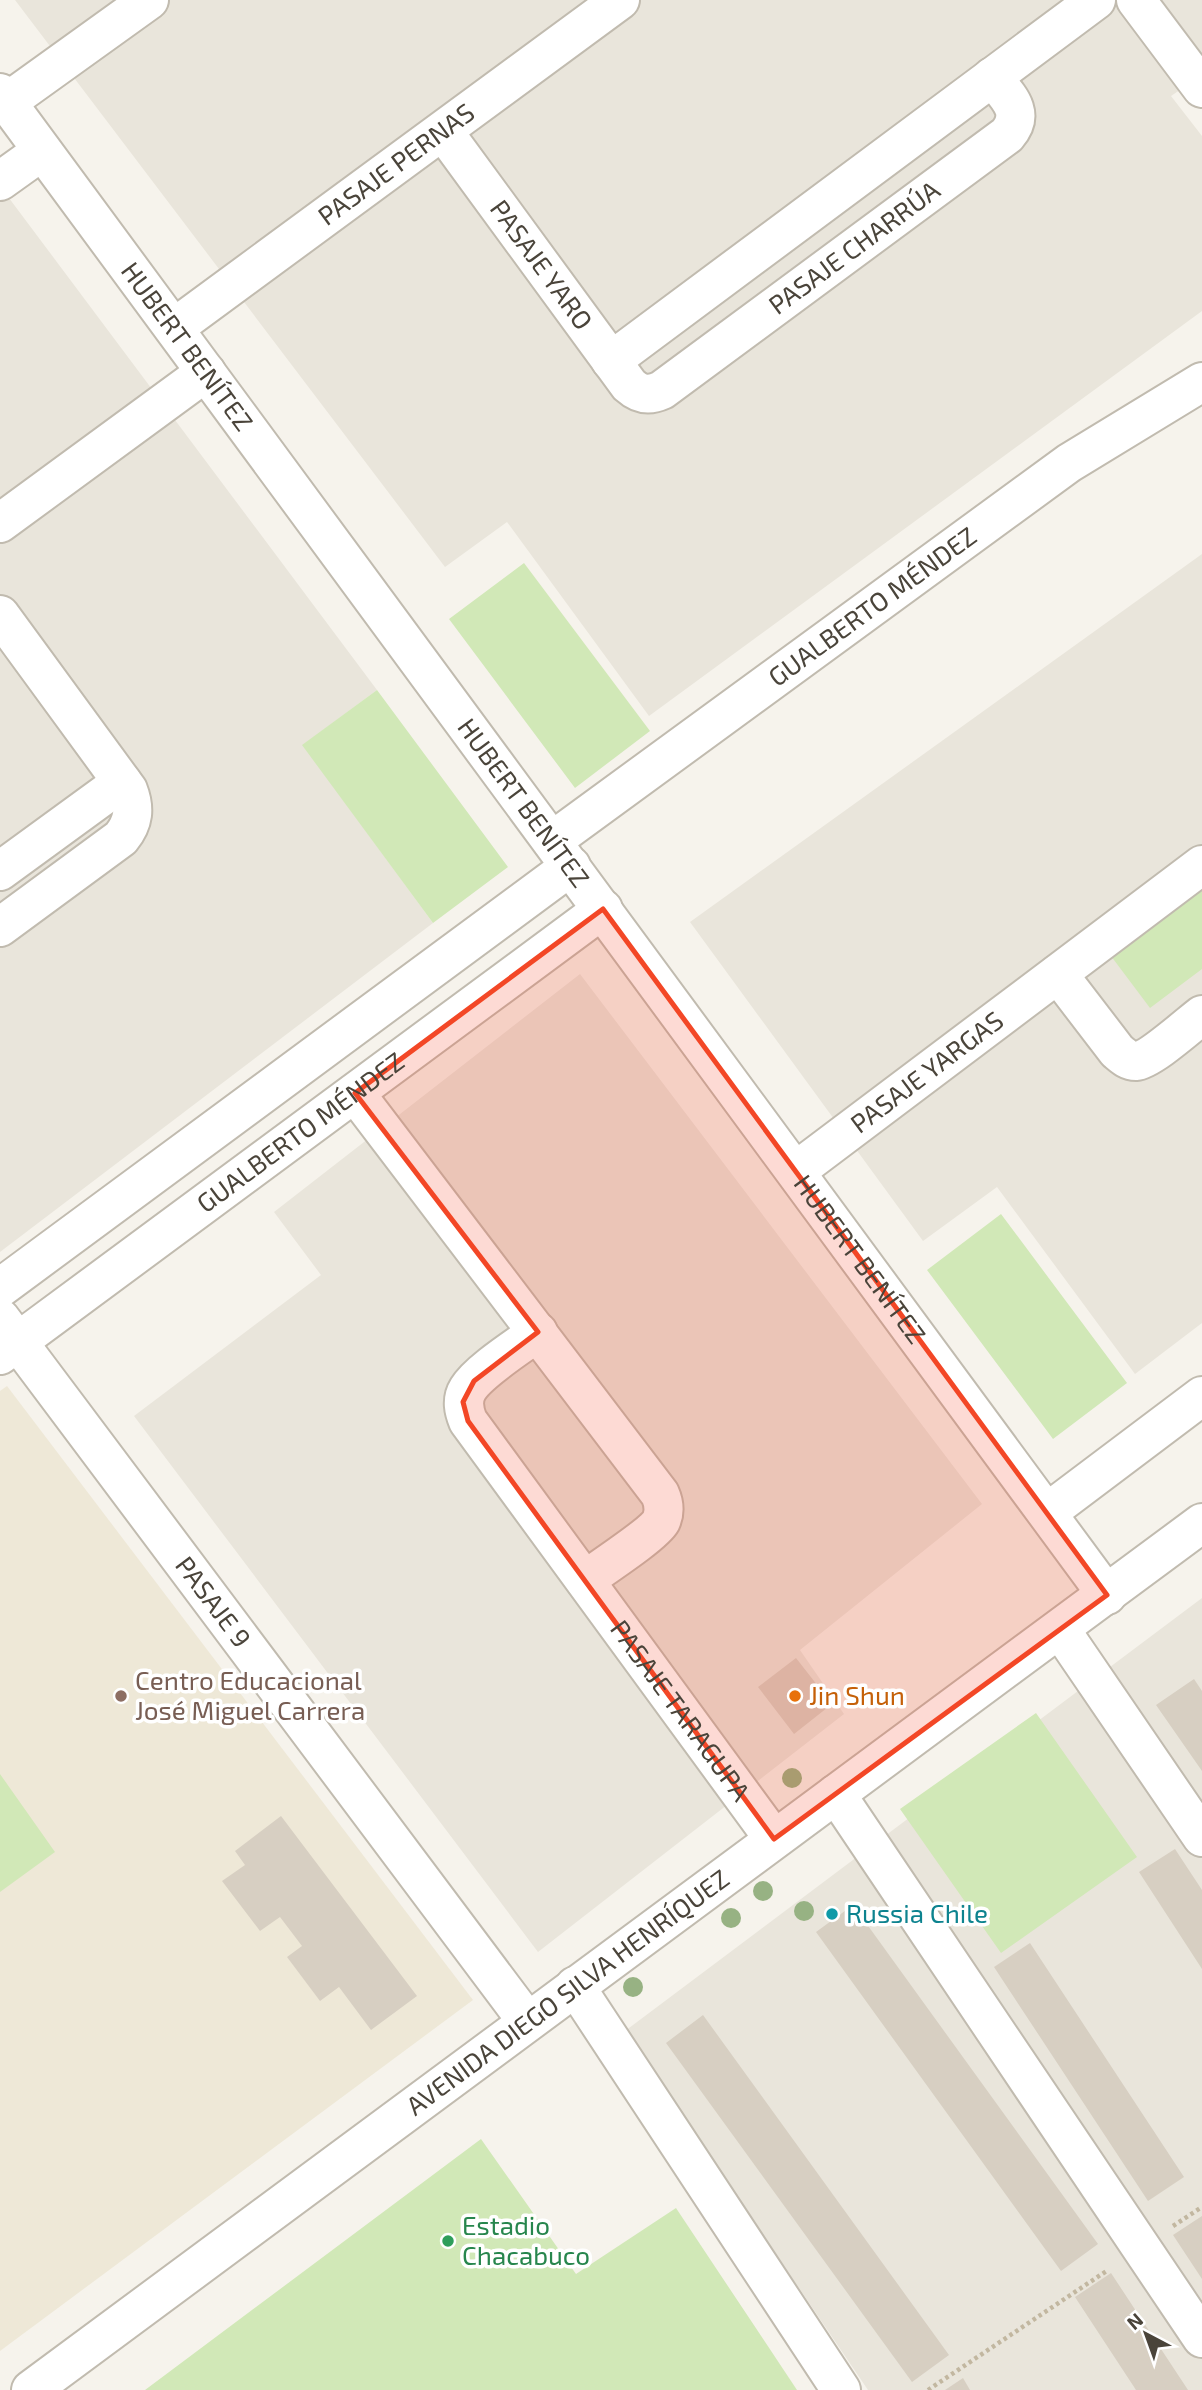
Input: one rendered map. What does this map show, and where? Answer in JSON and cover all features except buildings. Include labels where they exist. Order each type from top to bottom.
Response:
[{"type":"street","points":[[4,97],[149,0]]},
{"type":"street","name":"PASAJE PERNAS","points":[[174,328],[621,0]]},
{"type":"street","name":"PASAJE CHARRÚA","points":[[611,361],[1096,0]]},
{"type":"street","points":[[1136,0],[1202,88]]},
{"type":"street","name":"PASAJE CHARRÚA","points":[[644,394],[662,390],[1007,135],[1013,128],[1016,110],[992,77]]},
{"type":"street","name":"HUBERT BENÍTEZ","points":[[4,97],[1048,1512]]},
{"type":"street","name":"PASAJE YARO","points":[[443,131],[629,385],[644,394]]},
{"type":"street","points":[[0,181],[43,151]]},
{"type":"street","points":[[0,523],[206,372]]},
{"type":"street","name":"GUALBERTO MÉNDEZ","points":[[0,1289],[1069,463],[1202,382]]},
{"type":"street","points":[[0,615],[128,790],[133,803],[133,818],[121,838],[0,927]]},
{"type":"street","points":[[0,872],[122,782]]},
{"type":"street","name":"PASAJE YARGAS","points":[[796,1171],[1202,865]]},
{"type":"street","name":"GUALBERTO MÉNDEZ","points":[[6,1338],[355,1093],[603,909]]},
{"type":"street","points":[[1058,974],[1117,1051],[1124,1058],[1134,1061],[1149,1056],[1202,1015]]},
{"type":"street","points":[[355,1093],[660,1494],[664,1512],[655,1528],[585,1580]]},
{"type":"street","name":"PASAJE TARAGUPA","points":[[538,1332],[474,1381],[466,1391],[463,1402],[468,1421],[774,1839]]},
{"type":"street","name":"PASAJE 9","points":[[6,1338],[527,2021]]},
{"type":"street","points":[[1107,1595],[1048,1512],[1202,1396]]},
{"type":"street","name":"AVENIDA DIEGO SILVA HENRÍQUEZ","points":[[31,2390],[1202,1523]]},
{"type":"street","points":[[1060,1629],[1202,1837]]},
{"type":"street","points":[[836,1794],[1202,2337]]},
{"type":"street","points":[[575,1986],[841,2390]]},
{"type":"path","points":[[928,2390],[1202,2207]]},
{"type":"highlighted area","points":[[603,909],[1107,1595],[774,1839],[468,1421],[463,1402],[474,1381],[538,1332],[355,1093]]},
{"type":"shaded area","points":[[15,0],[1202,0],[1202,75],[1171,96],[1202,136],[1202,311],[649,716],[507,522],[445,567]]},
{"type":"shaded area","points":[[0,186],[377,690],[303,745],[433,923],[0,1252]]},
{"type":"shaded area","points":[[1202,554],[1202,1323],[1135,1374],[997,1187],[923,1241],[690,922]]},
{"type":"shaded area","points":[[580,974],[982,1504],[800,1650],[844,1714],[538,1952],[134,1416],[321,1275],[274,1212]]},
{"type":"shaded area","name":"Centro Educacional José Miguel Carrera","points":[[7,1386],[473,2000],[0,2351],[0,1391]]},
{"type":"shaded area","points":[[1202,1598],[1202,2390],[868,2390],[625,2031]]},
{"type":"green space","points":[[524,563],[650,731],[575,788],[449,619]]},
{"type":"green space","points":[[377,690],[508,867],[433,923],[302,745]]},
{"type":"green space","points":[[1202,889],[1202,969],[1150,1008],[1111,956]]},
{"type":"green space","points":[[1001,1214],[1127,1383],[1053,1439],[927,1270]]},
{"type":"green space","points":[[1036,1713],[1137,1857],[1001,1953],[900,1809]]},
{"type":"green space","points":[[0,1774],[55,1852],[0,1892]]},
{"type":"green space","name":"Estadio Chacabuco","points":[[481,2139],[576,2274],[676,2208],[797,2390],[145,2390]]},
{"type":"place","name":"Centro Educacional José Miguel Carrera","points":[[121,1696]]},
{"type":"place","name":"Jin Shun","points":[[795,1696]]},
{"type":"place","name":"Russia Chile","points":[[832,1914]]},
{"type":"place","name":"Estadio Chacabuco","points":[[448,2241]]}]
